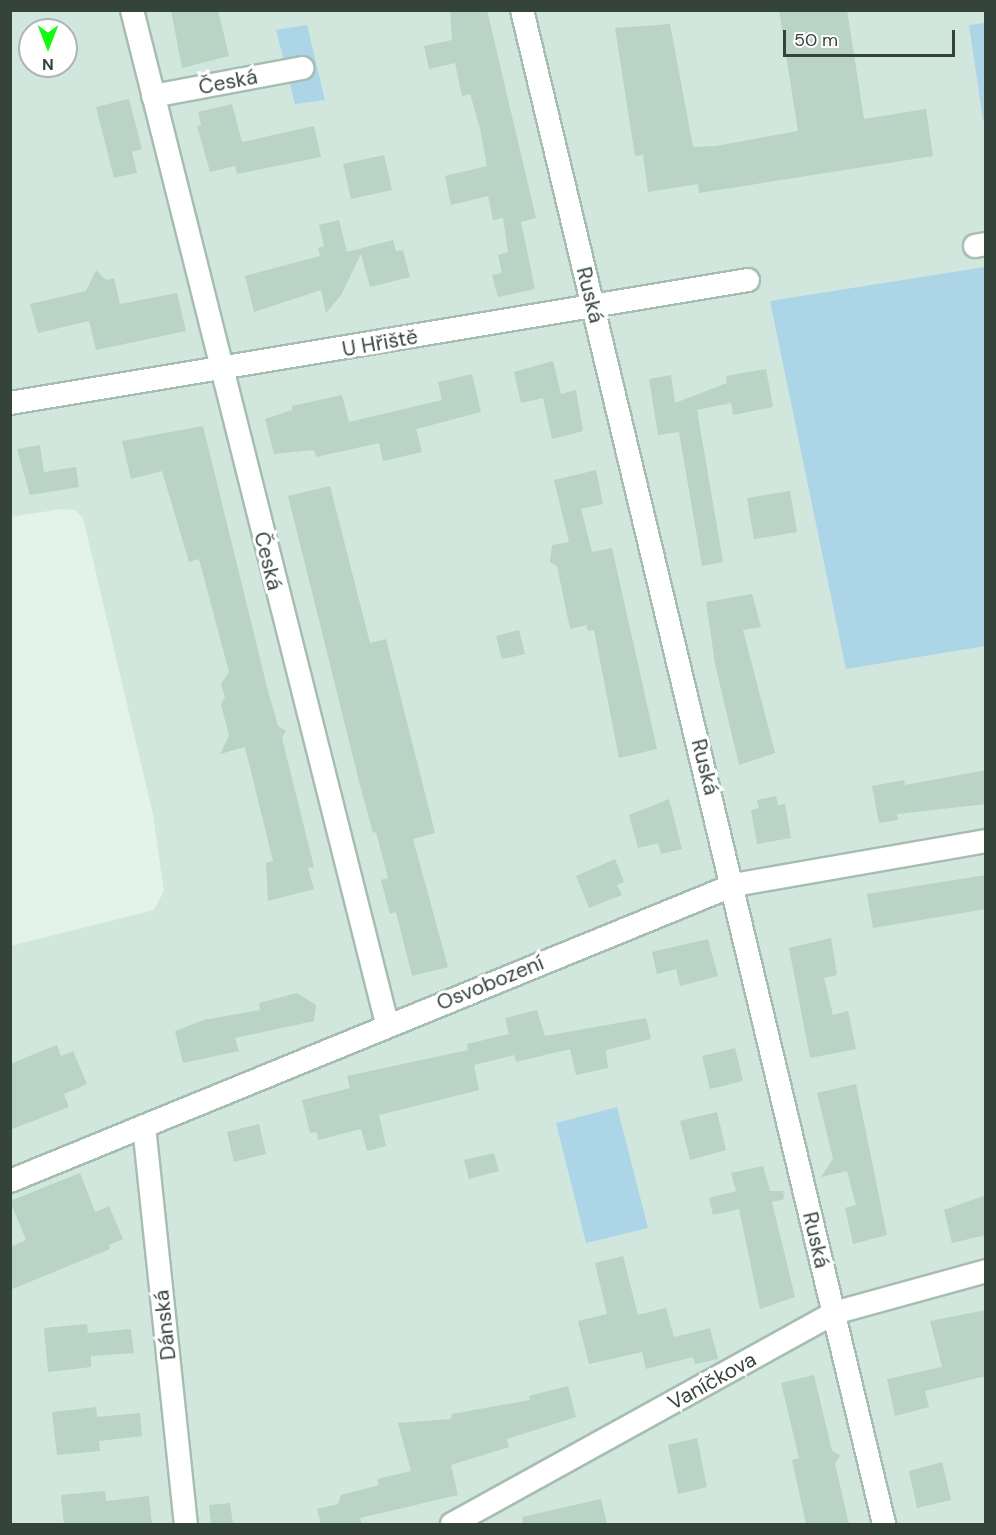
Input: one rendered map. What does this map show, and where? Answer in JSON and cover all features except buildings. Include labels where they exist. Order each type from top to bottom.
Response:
[{"type":"street","name":"Česká","points":[[132,10],[220,370],[387,1024]]},
{"type":"street","name":"Ruská","points":[[522,10],[734,885],[884,1524]]},
{"type":"street","name":"Česká","points":[[153,96],[302,68]]},
{"type":"street","name":"U Hřiště","points":[[10,403],[220,370],[748,280]]},
{"type":"street","name":"Osvobození","points":[[10,1181],[387,1024],[734,885],[986,840]]},
{"type":"street","name":"Dánská","points":[[144,1126],[186,1524]]},
{"type":"street","name":"Vaníčkova","points":[[452,1524],[834,1313],[986,1271]]},
{"type":"shaded area","points":[[11,11],[985,11],[985,1524],[11,1524],[10,946],[154,910],[164,891],[153,814],[83,518],[75,510],[61,509],[11,517]]},
{"type":"shaded area","points":[[985,23],[986,119],[983,120],[969,25]]},
{"type":"shaded area","points":[[307,25],[325,100],[295,104],[276,30]]},
{"type":"shaded area","points":[[985,267],[985,646],[846,669],[770,301]]},
{"type":"shaded area","points":[[617,1107],[648,1228],[586,1243],[556,1123]]}]
